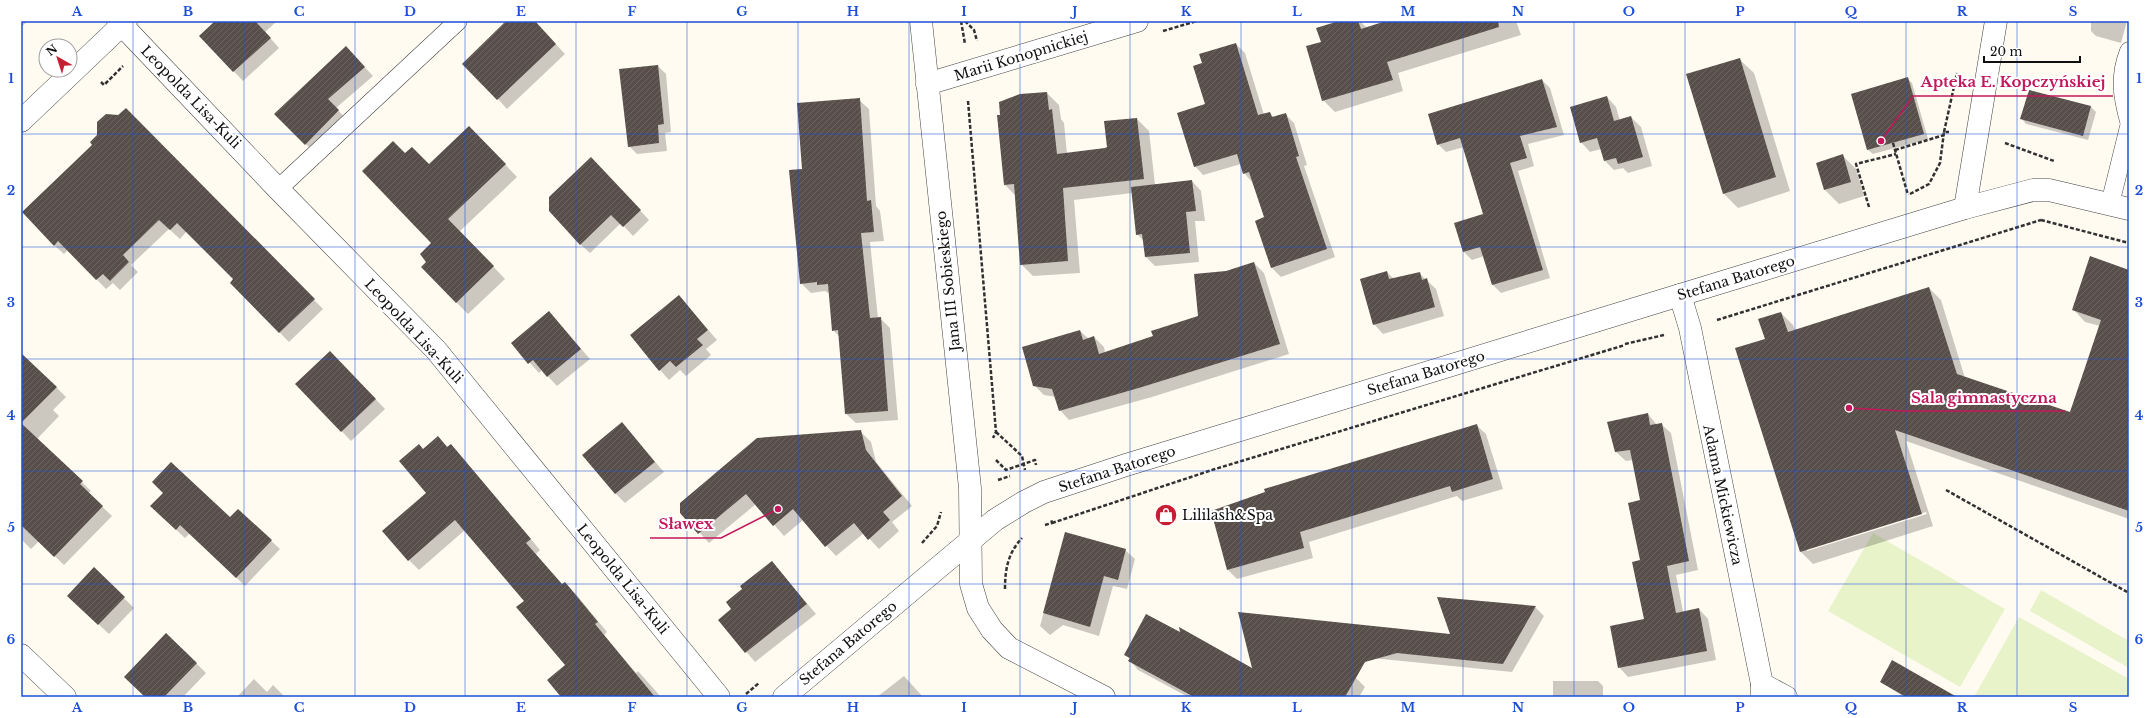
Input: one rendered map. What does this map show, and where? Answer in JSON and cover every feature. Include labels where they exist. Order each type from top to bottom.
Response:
[{"type":"street","name":"Jana III Sobieskiego","points":[[921,21],[970,488],[972,584],[978,608],[992,630],[1009,648],[1095,695]]},
{"type":"street","name":"Marii Konopnickiej","points":[[927,84],[1137,21]]},
{"type":"street","points":[[1965,208],[1996,21]]},
{"type":"street","name":"Leopolda Lisa-Kuli","points":[[122,22],[278,189],[436,350],[719,697]]},
{"type":"street","points":[[21,121],[122,22]]},
{"type":"street","name":"Stefana Batorego","points":[[784,697],[995,520],[1024,502],[1044,492],[1126,465],[1965,208],[2033,190],[2049,190],[2119,207]]},
{"type":"street","name":"Adama Mickiewicza","points":[[1680,295],[1690,328],[1762,690]]},
{"type":"street","points":[[21,656],[65,697]]},
{"type":"street","points":[[1762,690],[1786,697]]},
{"type":"lane","points":[[278,189],[458,21]]},
{"type":"lane","points":[[2129,51],[2122,68],[2123,100],[2129,121]]},
{"type":"lane","points":[[2119,207],[2129,127]]},
{"type":"path","points":[[961,21],[975,91],[968,99],[996,432],[990,445]]},
{"type":"path","points":[[1895,150],[1944,135]]},
{"type":"path","points":[[1893,143],[1908,195]]},
{"type":"path","points":[[1869,207],[1856,164],[1896,154]]},
{"type":"path","points":[[1052,523],[1216,469],[1625,345],[1690,328],[2041,220]]},
{"type":"path","points":[[1616,314],[1625,345]]},
{"type":"path","points":[[996,432],[1022,456],[1026,471]]},
{"type":"path","points":[[992,456],[1006,470],[1035,460],[1037,467]]},
{"type":"path","points":[[1946,490],[2129,593]]},
{"type":"green space","points":[[1873,533],[2005,609],[1960,687],[1828,611]]},
{"type":"green space","points":[[2041,590],[2129,641],[2129,668],[2030,611]]},
{"type":"green space","points":[[2019,617],[2129,679],[2129,697],[1974,697]]},
{"type":"building","points":[[215,21],[255,21],[271,38],[233,72],[199,36]]},
{"type":"building","points":[[506,21],[535,21],[556,44],[497,100],[462,64]]},
{"type":"building","points":[[1339,21],[1358,21],[1361,29],[1386,21],[1498,21],[1499,27],[1387,62],[1393,80],[1322,101],[1306,46],[1321,42],[1316,28]]},
{"type":"building","points":[[1236,43],[1258,115],[1270,112],[1272,117],[1286,113],[1299,156],[1296,157],[1327,249],[1271,268],[1255,221],[1264,217],[1249,172],[1243,174],[1237,154],[1194,167],[1177,113],[1205,104],[1193,66],[1202,63],[1199,54]]},
{"type":"building","points":[[346,46],[365,67],[328,99],[339,110],[305,145],[274,114]]},
{"type":"building","points":[[1740,58],[1776,177],[1723,194],[1686,74]]},
{"type":"building","points":[[658,65],[664,124],[658,125],[659,143],[628,147],[619,69]]},
{"type":"building","points":[[1908,77],[1924,134],[1867,150],[1851,94]]},
{"type":"building","points":[[1542,79],[1557,127],[1520,136],[1527,158],[1510,163],[1543,270],[1492,285],[1480,247],[1463,252],[1454,223],[1483,214],[1460,138],[1437,145],[1428,114]]},
{"type":"building","points":[[2029,90],[2091,106],[2083,136],[2020,119]]},
{"type":"building","points":[[1047,92],[1049,110],[1052,109],[1057,154],[1105,148],[1107,147],[1104,121],[1137,118],[1144,179],[1063,188],[1068,261],[1020,265],[1014,184],[1004,185],[997,115],[1000,115],[999,102],[1020,94]]},
{"type":"building","points":[[1607,96],[1614,121],[1631,116],[1643,157],[1618,164],[1616,158],[1604,161],[1597,138],[1580,143],[1570,107]]},
{"type":"building","points":[[860,98],[867,201],[871,200],[874,232],[861,233],[870,318],[881,317],[888,411],[845,414],[838,330],[832,331],[828,284],[817,285],[817,282],[800,284],[789,170],[802,169],[797,103]]},
{"type":"building","points":[[126,108],[315,299],[279,333],[230,283],[233,279],[177,223],[170,230],[159,220],[123,255],[129,262],[110,281],[103,274],[96,280],[58,241],[54,246],[22,212],[92,145],[90,142],[97,135],[97,122],[106,114],[118,115]]},
{"type":"building","points":[[469,126],[506,164],[448,219],[494,266],[456,303],[421,267],[426,262],[420,254],[431,243],[362,171],[393,141],[405,153],[412,147],[429,164]]},
{"type":"building","points":[[1843,154],[1851,182],[1824,190],[1816,163]]},
{"type":"building","points":[[591,157],[641,210],[623,227],[611,215],[580,245],[549,211],[549,197]]},
{"type":"building","points":[[1192,180],[1196,211],[1186,212],[1190,253],[1145,257],[1142,234],[1136,235],[1131,187]]},
{"type":"building","points":[[2090,256],[2129,270],[2129,511],[1895,430],[1922,514],[1800,552],[1735,348],[1765,339],[1758,319],[1781,312],[1788,332],[1929,287],[1957,374],[2070,412],[2101,320],[2072,310]]},
{"type":"building","points":[[1254,262],[1280,344],[1059,411],[1052,389],[1033,386],[1022,347],[1080,330],[1083,340],[1094,336],[1099,354],[1153,336],[1151,331],[1198,316],[1194,274],[1226,271]]},
{"type":"building","points":[[1387,271],[1389,279],[1420,272],[1422,280],[1427,278],[1435,307],[1373,325],[1360,279]]},
{"type":"building","points":[[679,295],[708,330],[697,339],[703,345],[676,367],[670,361],[659,371],[630,335]]},
{"type":"building","points":[[549,311],[581,349],[547,377],[533,360],[528,364],[511,343]]},
{"type":"building","points":[[330,351],[376,399],[341,432],[295,384]]},
{"type":"building","points":[[21,353],[57,387],[21,423]]},
{"type":"building","points":[[1648,413],[1650,425],[1662,423],[1689,561],[1667,566],[1676,613],[1699,608],[1707,651],[1618,668],[1610,626],[1644,619],[1632,562],[1640,560],[1628,503],[1640,500],[1630,450],[1615,452],[1607,422]]},
{"type":"building","points":[[622,422],[655,462],[615,494],[582,455]]},
{"type":"building","points":[[21,423],[83,481],[80,484],[103,506],[54,557],[21,525]]},
{"type":"building","points":[[1477,424],[1493,479],[1452,492],[1450,486],[1300,532],[1304,548],[1227,570],[1211,511],[1265,492],[1264,489]]},
{"type":"building","points":[[861,430],[866,450],[902,496],[883,512],[890,520],[868,540],[854,523],[825,547],[793,509],[773,526],[746,494],[698,534],[680,513],[680,503],[757,438]]},
{"type":"building","points":[[438,436],[447,447],[451,444],[531,539],[526,543],[562,584],[565,582],[598,622],[595,624],[655,697],[561,697],[547,680],[565,665],[516,607],[524,601],[455,520],[408,561],[382,531],[426,493],[399,461],[419,444],[423,449]]},
{"type":"building","points":[[171,462],[230,517],[238,509],[272,540],[236,578],[180,525],[176,530],[150,506],[163,493],[152,482]]},
{"type":"building","points":[[1065,532],[1126,549],[1118,580],[1104,576],[1090,627],[1043,613]]},
{"type":"building","points":[[772,561],[807,604],[745,653],[718,620],[731,609],[726,602],[742,589],[740,586]]},
{"type":"building","points":[[94,567],[125,597],[98,625],[67,596]]},
{"type":"building","points":[[1437,597],[1536,606],[1503,664],[1397,653],[1365,662],[1345,697],[1194,697],[1128,661],[1130,658],[1124,655],[1146,614],[1180,632],[1179,627],[1252,668],[1238,612],[1450,634]]},
{"type":"building","points":[[166,633],[197,663],[164,697],[145,697],[124,677]]},
{"type":"building","points":[[1892,660],[1957,697],[1906,697],[1880,682]]},
{"type":"place","name":"Apteka E. Kopczyńskiej","points":[[1881,141]]},
{"type":"place","name":"Sala gimnastyczna","points":[[1849,408]]},
{"type":"place","name":"Sławex","points":[[778,509]]},
{"type":"place","name":"Lililash&Spa","points":[[1166,515]]}]
